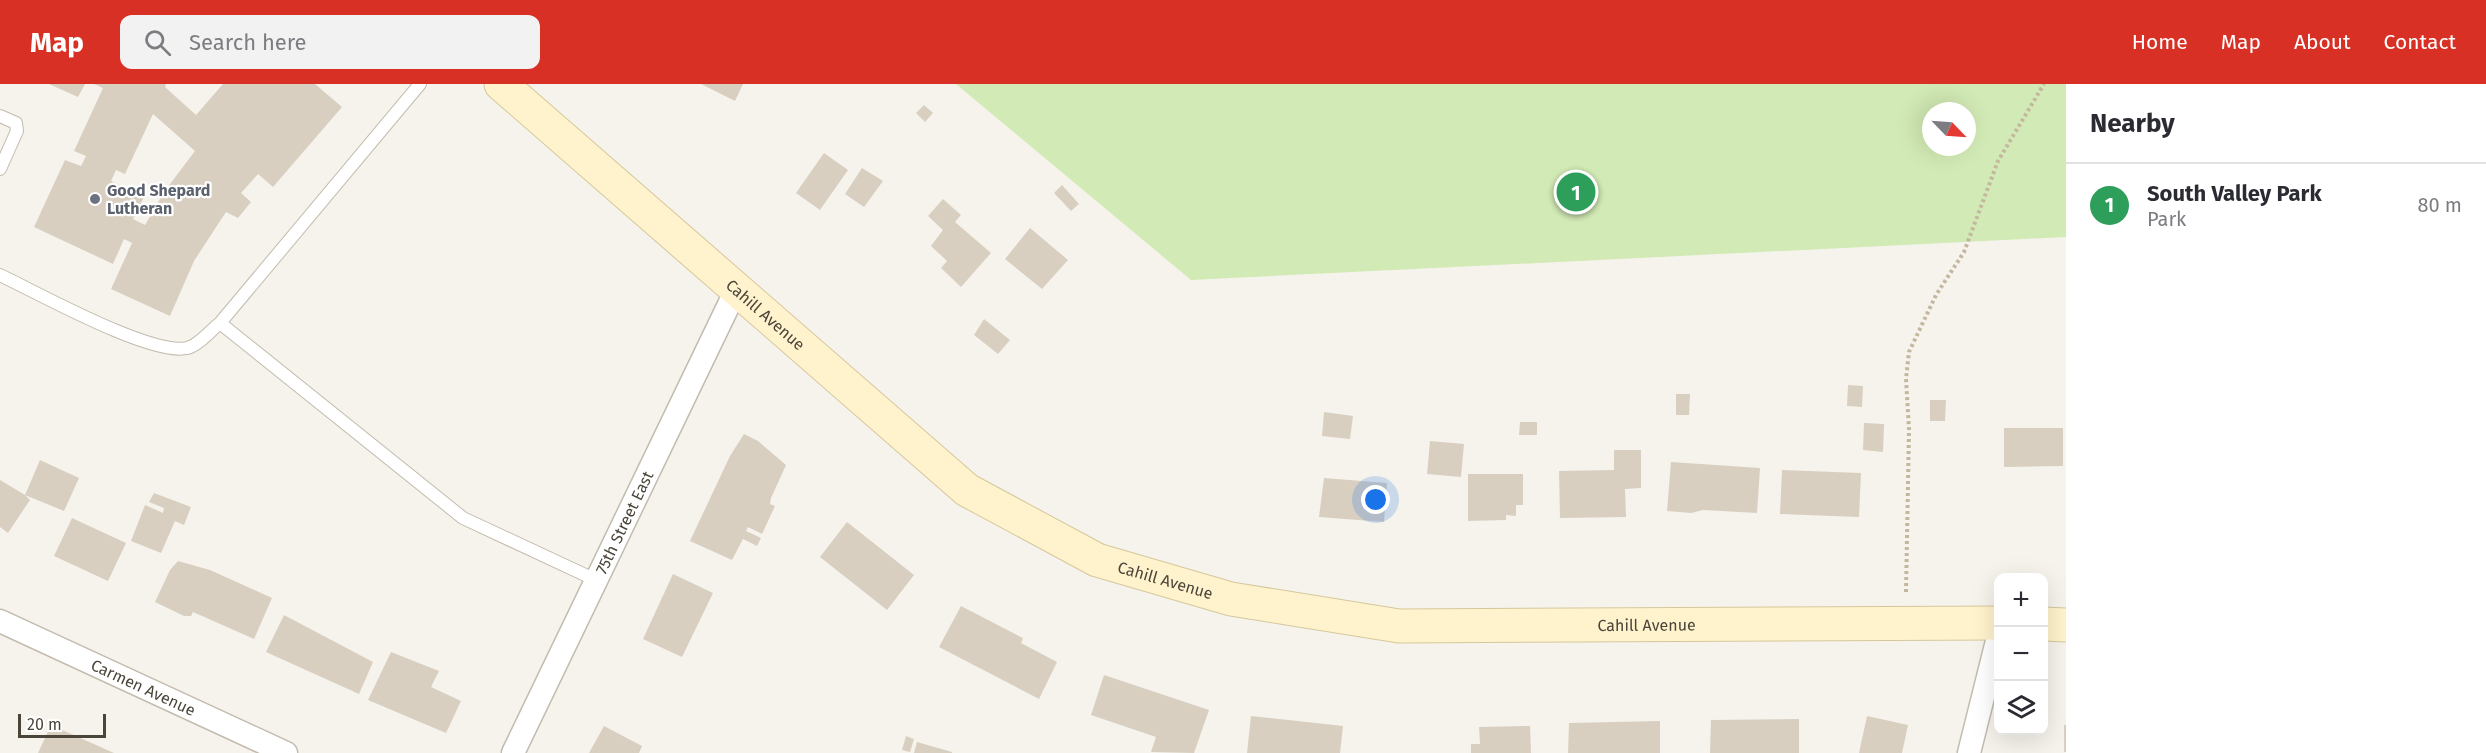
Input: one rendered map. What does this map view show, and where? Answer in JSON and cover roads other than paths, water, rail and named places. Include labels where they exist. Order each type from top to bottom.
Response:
[{"type":"street","name":"Cahill Avenue","points":[[501,84],[967,490],[1097,560],[1231,599],[1399,626],[1994,623]]},
{"type":"street","name":"75th Street East","points":[[513,753],[736,290]]},
{"type":"street","name":"Carmen Avenue","points":[[0,621],[286,753]]},
{"type":"street","points":[[2048,624],[2066,625]]},
{"type":"street","points":[[1969,753],[1994,653]]},
{"type":"lane","points":[[0,275],[106,326],[166,349],[189,348],[220,323],[420,84]]},
{"type":"lane","points":[[0,116],[16,123],[17,131],[0,169]]},
{"type":"lane","points":[[220,323],[463,518],[596,580]]},
{"type":"place","name":"South Valley Park","points":[[1576,192]]},
{"type":"place","name":"Good Shepard Lutheran","points":[[95,199]]}]
